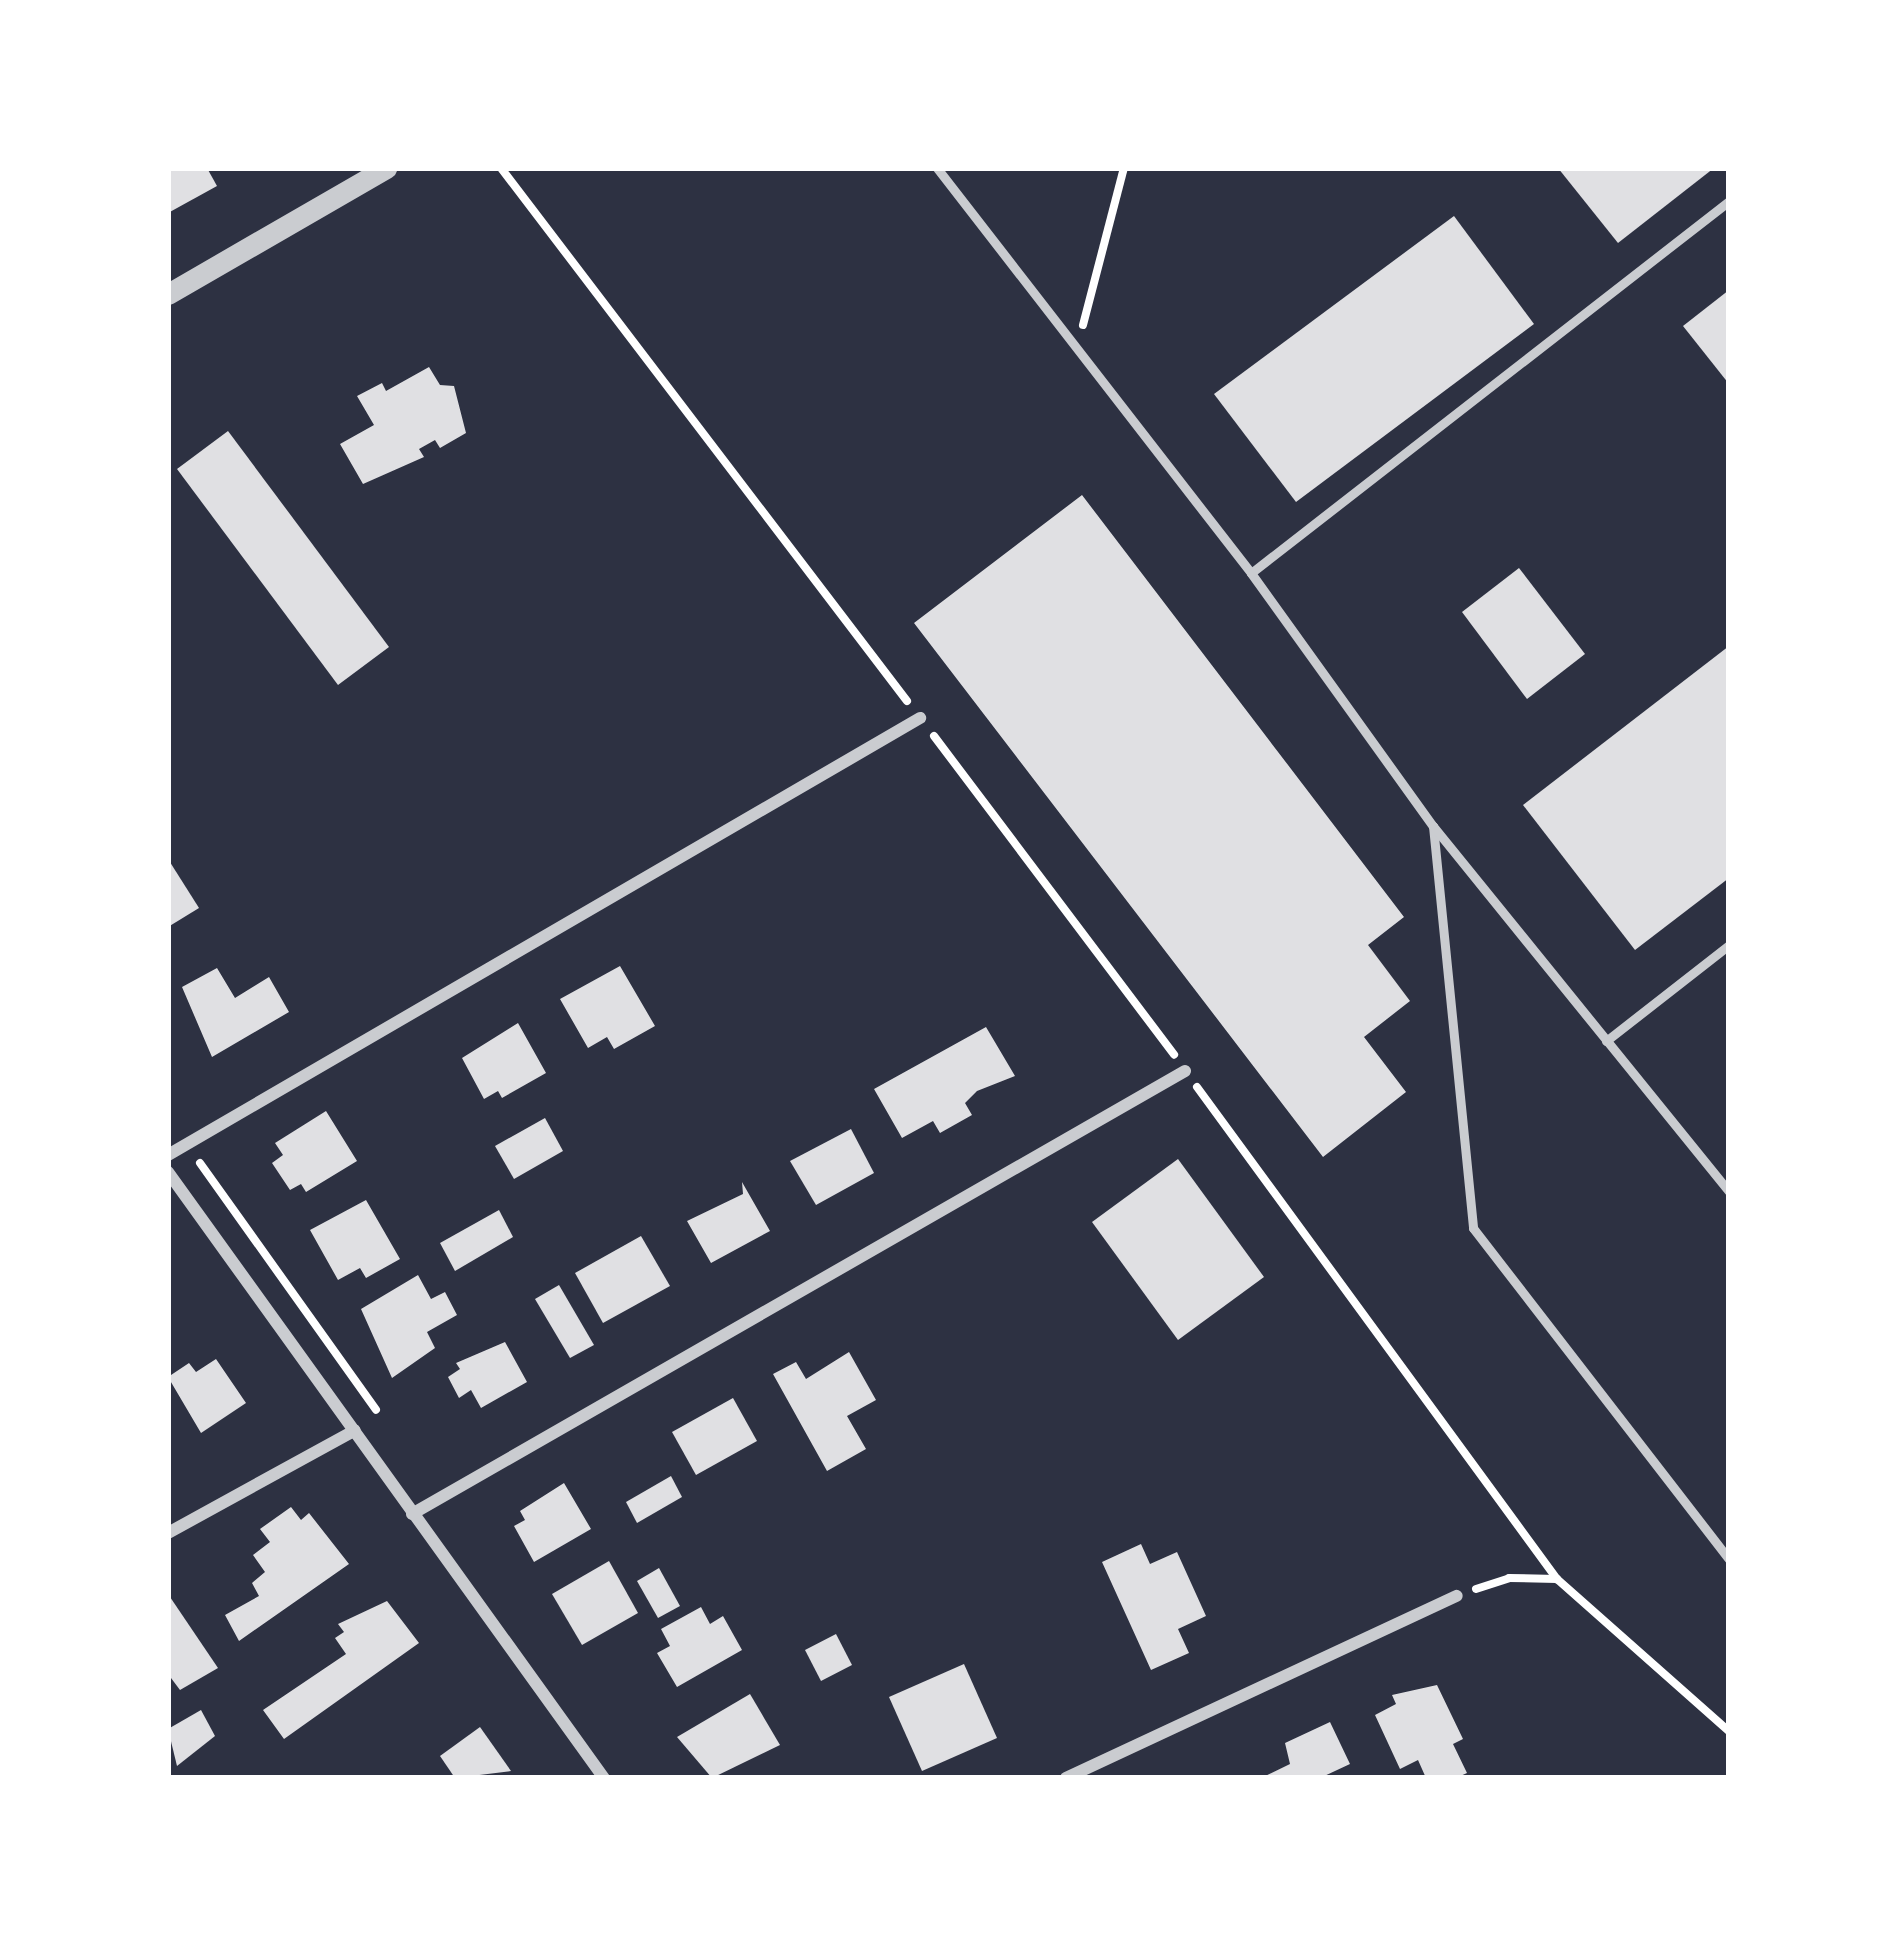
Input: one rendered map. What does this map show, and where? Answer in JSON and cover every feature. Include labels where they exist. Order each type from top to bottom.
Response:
[{"type":"street","points":[[168,294],[386,168]]},
{"type":"street","points":[[168,1156],[920,718]]},
{"type":"street","points":[[412,1514],[1185,1071]]},
{"type":"street","points":[[168,1172],[604,1778]]},
{"type":"street","points":[[168,1532],[355,1430]]},
{"type":"street","points":[[1066,1778],[1457,1596]]},
{"type":"lane","points":[[938,168],[1251,574],[1432,826],[1729,1192]]},
{"type":"lane","points":[[1251,574],[1729,201]]},
{"type":"lane","points":[[1432,826],[1472,1228],[1729,1559]]},
{"type":"lane","points":[[1606,1041],[1729,945]]},
{"type":"path","points":[[501,168],[1185,1071],[1557,1580],[1729,1731]]},
{"type":"path","points":[[1077,349],[1124,168]]},
{"type":"path","points":[[1457,1596],[1509,1578],[1557,1580]]},
{"type":"building","points":[[168,168],[207,168],[217,186],[168,213]]},
{"type":"building","points":[[1558,168],[1714,168],[1618,243]]},
{"type":"building","points":[[1454,216],[1534,324],[1296,502],[1214,394]]},
{"type":"building","points":[[1729,290],[1729,384],[1683,326]]},
{"type":"building","points":[[429,367],[440,385],[454,386],[466,433],[440,448],[435,440],[419,449],[424,457],[363,484],[340,444],[374,425],[357,396],[382,383],[386,391]]},
{"type":"building","points":[[228,431],[389,647],[338,685],[177,469]]},
{"type":"building","points":[[1082,495],[1404,917],[1368,945],[1410,1001],[1364,1037],[1406,1092],[1323,1157],[914,623]]},
{"type":"building","points":[[1519,568],[1585,654],[1527,699],[1462,612]]},
{"type":"building","points":[[1729,646],[1729,878],[1635,950],[1523,805]]},
{"type":"building","points":[[168,859],[199,908],[168,927]]},
{"type":"building","points":[[620,966],[655,1026],[614,1049],[607,1037],[588,1048],[560,999]]},
{"type":"building","points":[[217,968],[235,998],[269,977],[289,1012],[212,1057],[182,987]]},
{"type":"building","points":[[518,1023],[546,1073],[502,1098],[498,1091],[484,1099],[462,1058]]},
{"type":"building","points":[[986,1027],[1015,1076],[977,1091],[965,1103],[972,1115],[940,1133],[933,1121],[902,1138],[874,1089]]},
{"type":"building","points":[[326,1111],[357,1161],[306,1192],[301,1184],[290,1190],[272,1163],[283,1155],[275,1143]]},
{"type":"building","points":[[545,1118],[563,1151],[514,1179],[495,1146]]},
{"type":"building","points":[[851,1129],[874,1173],[816,1205],[790,1161]]},
{"type":"building","points":[[1178,1159],[1264,1277],[1178,1340],[1092,1222]]},
{"type":"building","points":[[742,1182],[770,1231],[711,1263],[687,1221],[743,1194]]},
{"type":"building","points":[[366,1200],[400,1259],[366,1278],[360,1268],[338,1280],[310,1230]]},
{"type":"building","points":[[499,1210],[513,1237],[455,1271],[440,1243]]},
{"type":"building","points":[[641,1236],[670,1286],[603,1323],[575,1273]]},
{"type":"building","points":[[418,1275],[431,1299],[445,1292],[457,1315],[427,1332],[435,1348],[392,1378],[361,1309]]},
{"type":"building","points":[[559,1285],[594,1345],[570,1358],[535,1299]]},
{"type":"building","points":[[505,1342],[527,1382],[481,1408],[471,1390],[459,1398],[448,1377],[460,1369],[456,1363]]},
{"type":"building","points":[[849,1352],[876,1400],[847,1416],[866,1449],[827,1471],[773,1374],[796,1362],[806,1379]]},
{"type":"building","points":[[216,1359],[246,1403],[201,1433],[168,1377],[189,1363],[196,1372]]},
{"type":"building","points":[[733,1398],[757,1441],[696,1475],[672,1432]]},
{"type":"building","points":[[671,1476],[682,1497],[637,1523],[626,1502]]},
{"type":"building","points":[[564,1483],[591,1529],[534,1562],[514,1526],[525,1520],[520,1511]]},
{"type":"building","points":[[291,1507],[301,1520],[309,1513],[349,1564],[239,1641],[225,1615],[259,1596],[252,1583],[265,1572],[253,1555],[270,1542],[260,1529]]},
{"type":"building","points":[[1141,1544],[1150,1564],[1177,1552],[1206,1616],[1178,1629],[1189,1653],[1151,1670],[1102,1562]]},
{"type":"building","points":[[609,1561],[638,1613],[582,1645],[552,1594]]},
{"type":"building","points":[[659,1568],[680,1606],[658,1618],[637,1581]]},
{"type":"building","points":[[168,1594],[218,1668],[180,1690],[168,1674]]},
{"type":"building","points":[[387,1601],[419,1643],[284,1739],[263,1710],[346,1654],[335,1638],[344,1632],[338,1624]]},
{"type":"building","points":[[701,1607],[710,1624],[723,1616],[742,1650],[677,1687],[657,1653],[670,1646],[661,1629]]},
{"type":"building","points":[[836,1634],[852,1665],[821,1681],[805,1650]]},
{"type":"building","points":[[964,1664],[997,1738],[922,1771],[889,1697]]},
{"type":"building","points":[[1437,1685],[1463,1739],[1453,1744],[1467,1773],[1456,1778],[1426,1778],[1418,1760],[1400,1769],[1375,1715],[1396,1704],[1392,1695]]},
{"type":"building","points":[[750,1694],[780,1745],[712,1778],[677,1737]]},
{"type":"building","points":[[201,1710],[215,1736],[177,1766],[168,1729]]},
{"type":"building","points":[[1330,1722],[1350,1764],[1320,1778],[1261,1778],[1290,1764],[1285,1743]]},
{"type":"building","points":[[480,1727],[511,1771],[455,1778],[440,1756]]}]
